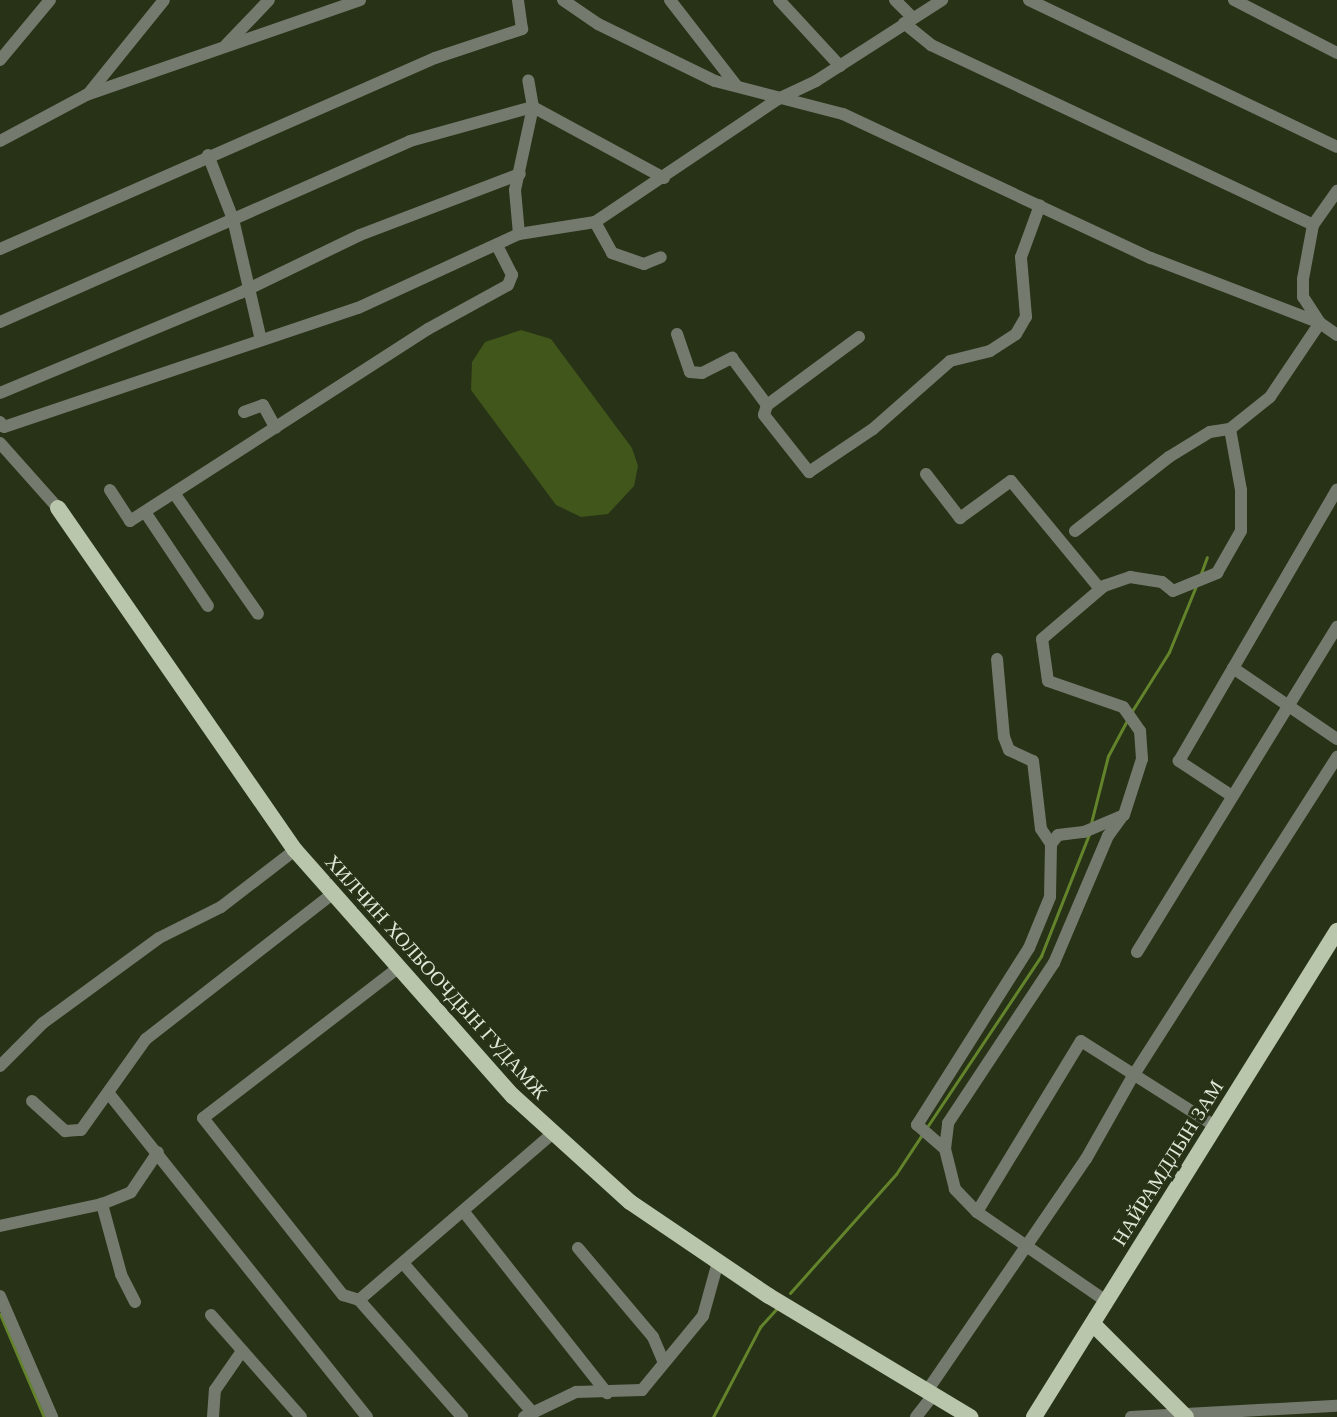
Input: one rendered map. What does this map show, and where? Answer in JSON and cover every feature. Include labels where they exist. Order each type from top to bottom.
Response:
[{"type":"main road","name":"ХИЛЧИН ХОЛБООЧДЫН ГУДАМЖ","points":[[58,508],[295,850],[513,1096],[630,1202],[718,1262],[970,1417]]},
{"type":"main road","name":"НАЙРАМДЛЫН ЗАМ","points":[[1034,1417],[1337,931]]},
{"type":"main road","points":[[1094,1325],[1183,1414]]},
{"type":"street","points":[[0,60],[50,0]]},
{"type":"street","points":[[86,95],[115,66],[164,0]]},
{"type":"street","points":[[223,47],[269,0]]},
{"type":"street","points":[[0,141],[86,95],[360,0]]},
{"type":"street","points":[[0,249],[208,155],[435,58],[522,29],[518,0]]},
{"type":"street","points":[[563,0],[611,30],[715,81],[843,114],[1234,293],[1320,323],[1337,335]]},
{"type":"street","points":[[670,0],[736,85]]},
{"type":"street","points":[[779,0],[840,66]]},
{"type":"street","points":[[895,0],[931,45],[1313,225]]},
{"type":"street","points":[[0,422],[4,427],[358,308],[519,234],[595,222],[778,99],[840,66],[942,0]]},
{"type":"street","points":[[1029,0],[1337,147]]},
{"type":"street","points":[[1234,0],[1337,53]]},
{"type":"street","points":[[519,234],[515,190],[533,107],[528,80]]},
{"type":"street","points":[[0,322],[410,141],[533,107],[664,178]]},
{"type":"street","points":[[208,155],[233,219],[251,285],[261,340]]},
{"type":"street","points":[[0,393],[443,200],[520,174]]},
{"type":"street","points":[[1320,323],[1303,297],[1313,225],[1337,191]]},
{"type":"street","points":[[859,337],[767,405],[764,415],[809,472],[873,429],[950,361],[990,351],[1016,334],[1026,317],[1021,257],[1040,205]]},
{"type":"street","points":[[595,222],[612,253],[644,264],[661,257]]},
{"type":"street","points":[[110,490],[130,521],[428,329],[508,285],[512,275],[497,246]]},
{"type":"street","points":[[1075,531],[1169,457],[1210,432],[1230,429],[1270,397],[1320,323]]},
{"type":"street","points":[[677,334],[690,372],[702,373],[732,358],[767,405]]},
{"type":"street","points":[[244,412],[263,405],[276,428]]},
{"type":"street","points":[[1106,1301],[977,1212],[955,1189],[944,1132],[1054,963],[1108,836],[1124,815],[1142,759],[1140,731],[1123,707],[1048,681],[1042,639],[1100,589],[1130,577],[1162,582],[1173,591],[1217,573],[1241,531],[1241,490],[1230,429]]},
{"type":"street","points":[[0,443],[58,508]]},
{"type":"street","points":[[926,474],[960,518],[1011,481],[1100,589]]},
{"type":"street","points":[[1232,796],[1179,761],[1337,490]]},
{"type":"street","points":[[174,493],[258,614]]},
{"type":"street","points":[[145,512],[208,606]]},
{"type":"street","points":[[1137,952],[1286,703],[1337,627]]},
{"type":"street","points":[[945,1149],[917,1125],[1029,948],[1050,897],[1051,844],[1041,829],[1033,761],[1009,750],[1004,737],[997,659]]},
{"type":"street","points":[[1233,668],[1337,739]]},
{"type":"street","points":[[916,1417],[1337,757]]},
{"type":"street","points":[[1051,844],[1058,835],[1084,832],[1124,815]]},
{"type":"street","points":[[0,1066],[43,1023],[146,948],[221,907],[295,850]]},
{"type":"street","points":[[32,1101],[65,1131],[81,1130],[110,1095],[146,1039],[332,894]]},
{"type":"street","points":[[398,968],[203,1118],[343,1295],[359,1300],[462,1417]]},
{"type":"street","points":[[977,1212],[1081,1041],[1215,1126]]},
{"type":"street","points":[[110,1095],[367,1417]]},
{"type":"street","points":[[359,1300],[553,1133]]},
{"type":"street","points":[[0,1226],[102,1204],[131,1192],[158,1152]]},
{"type":"street","points":[[102,1204],[121,1274],[135,1302]]},
{"type":"street","points":[[464,1212],[607,1393]]},
{"type":"street","points":[[578,1248],[653,1337],[663,1361]]},
{"type":"street","points":[[403,1263],[528,1415],[576,1392],[642,1390],[703,1316],[718,1262]]},
{"type":"street","points":[[0,1296],[52,1417]]},
{"type":"street","points":[[211,1315],[301,1417]]},
{"type":"street","points":[[213,1417],[215,1390],[242,1351]]},
{"type":"street","points":[[1131,1417],[1304,1413],[1337,1406]]},
{"type":"green space","points":[[521,330],[551,339],[632,448],[638,466],[634,486],[608,514],[581,517],[556,505],[471,390],[472,362],[485,342]]},
{"type":"waterway","points":[[1200,576],[1207,557]]},
{"type":"waterway","points":[[1132,711],[1169,652],[1196,586]]},
{"type":"waterway","points":[[1091,823],[1108,756],[1127,721]]},
{"type":"waterway","points":[[927,1127],[1041,956],[1089,834]]},
{"type":"waterway","points":[[790,1293],[896,1174],[923,1133]]},
{"type":"waterway","points":[[713,1417],[760,1327],[778,1307]]},
{"type":"waterway","points":[[0,1314],[44,1417]]}]
